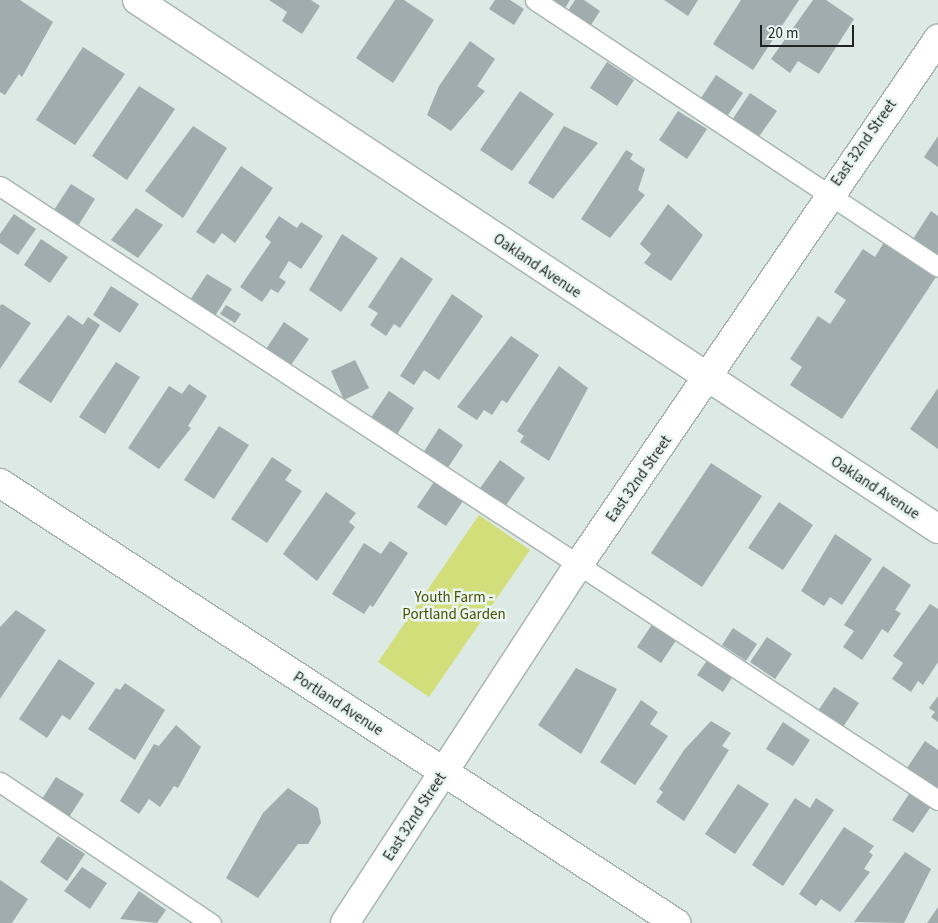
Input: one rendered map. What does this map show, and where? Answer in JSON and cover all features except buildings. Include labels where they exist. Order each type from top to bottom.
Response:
[{"type":"street","name":"Oakland Avenue","points":[[137,0],[708,380],[938,529]]},
{"type":"street","name":"East 32nd Street","points":[[344,923],[444,773],[577,567],[708,380],[828,194],[938,39]]},
{"type":"street","name":"Portland Avenue","points":[[0,483],[676,923]]},
{"type":"lane","points":[[535,0],[938,267]]},
{"type":"lane","points":[[0,186],[577,567],[938,800]]},
{"type":"lane","points":[[0,782],[211,923]]},
{"type":"green space","name":"Youth Farm - Portland Garden","points":[[479,515],[530,550],[429,697],[378,662]]}]
